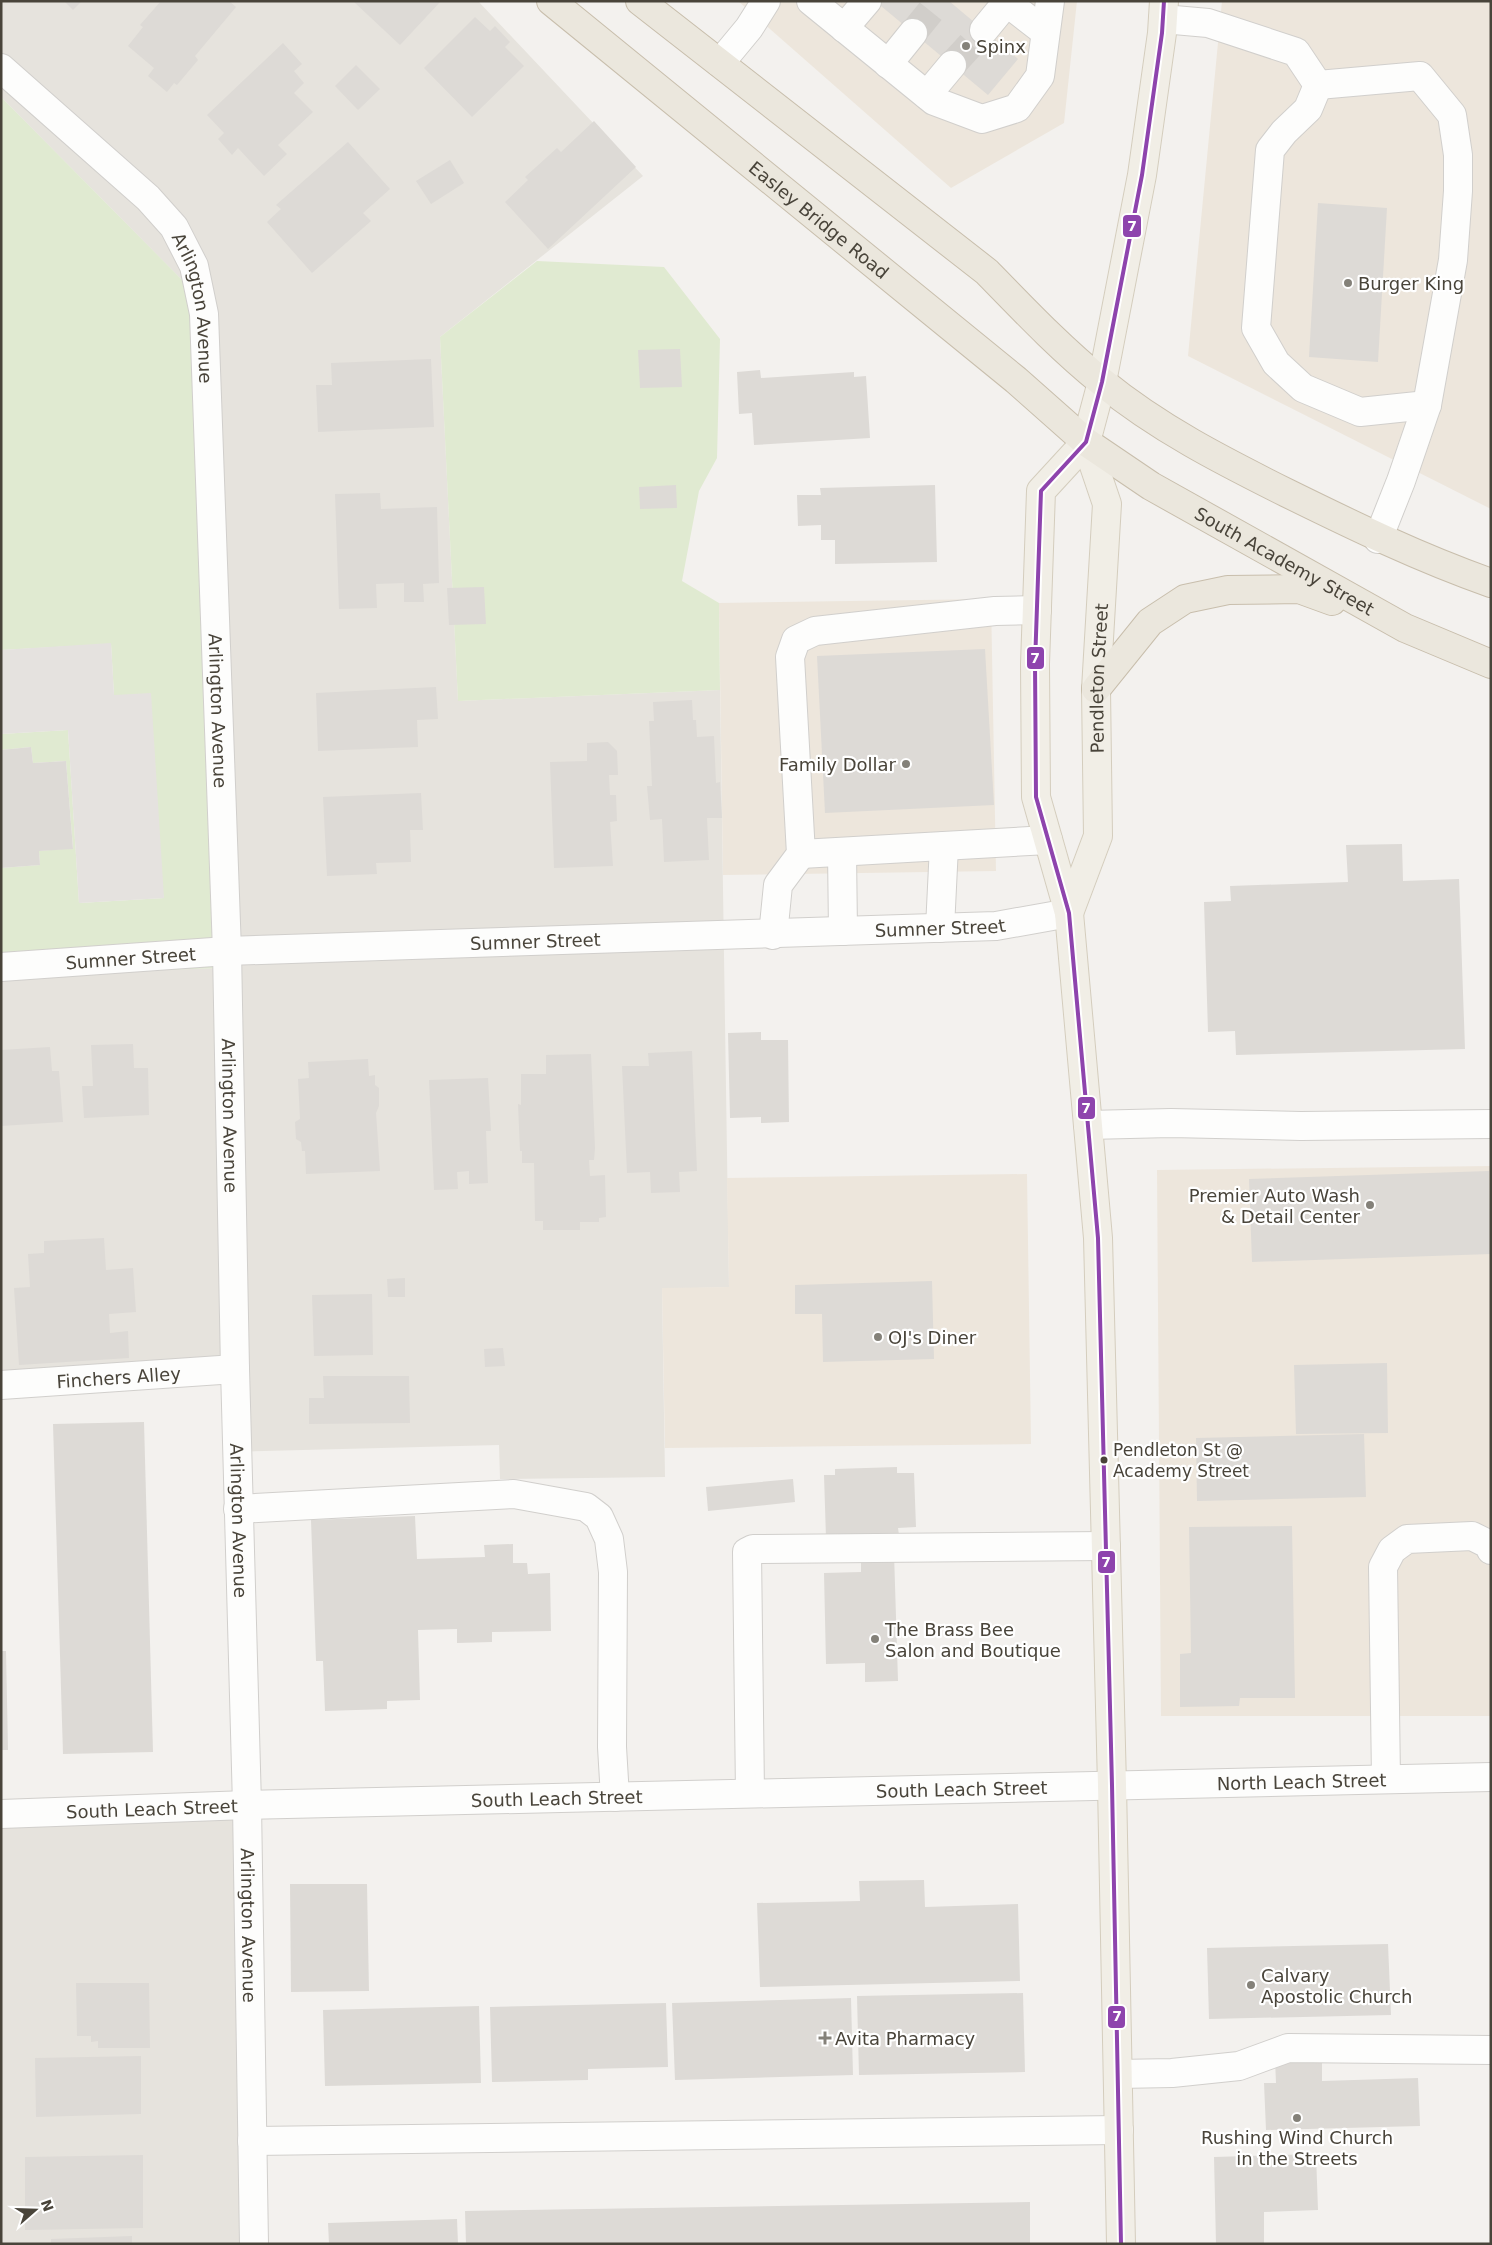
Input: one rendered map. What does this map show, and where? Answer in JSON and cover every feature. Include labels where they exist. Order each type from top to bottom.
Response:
[{"type":"highway","name":"Easley Bridge Road","points":[[551,1],[1016,380],[1086,442]]},
{"type":"highway","points":[[640,1],[987,272],[1032,318],[1102,382],[1161,424],[1228,464],[1378,539],[1431,562],[1491,584]]},
{"type":"highway","name":"South Academy Street","points":[[1086,442],[1151,486],[1405,628],[1491,664]]},
{"type":"highway","points":[[1096,689],[1150,622],[1185,599],[1228,590],[1299,589],[1405,628]]},
{"type":"main road","name":"Pendleton Street","points":[[1121,2244],[1098,1238],[1069,913],[1036,797],[1037,610],[1041,491],[1086,442],[1102,382],[1142,175],[1163,10]]},
{"type":"main road","name":"Pendleton Street","points":[[1069,913],[1098,836],[1096,689],[1106,504],[1086,442]]},
{"type":"street","points":[[720,63],[749,28],[766,1]]},
{"type":"street","points":[[811,1],[934,101],[982,119],[1017,108],[1040,76],[1050,1]]},
{"type":"street","points":[[844,28],[867,1]]},
{"type":"street","points":[[984,30],[1006,2],[1046,32]]},
{"type":"street","points":[[1163,10],[1296,52],[1318,85]]},
{"type":"street","points":[[888,64],[913,33]]},
{"type":"street","points":[[927,95],[952,65]]},
{"type":"street","name":"Arlington Avenue","points":[[1,68],[148,198],[174,227],[194,266],[204,314],[227,951],[234,1369],[247,1805],[254,2244]]},
{"type":"street","points":[[1318,85],[1420,76],[1452,115],[1458,154],[1458,191],[1454,240],[1428,405],[1401,482],[1378,539]]},
{"type":"street","points":[[1318,85],[1308,109],[1284,132],[1270,150],[1256,328],[1276,363],[1303,388],[1360,412],[1428,405]]},
{"type":"street","points":[[773,934],[778,885],[801,854],[790,657],[796,640],[815,630],[995,611],[1037,610]]},
{"type":"street","points":[[801,854],[1048,840]]},
{"type":"street","points":[[940,928],[944,846]]},
{"type":"street","points":[[842,852],[843,931]]},
{"type":"street","name":"Sumner Street","points":[[1,967],[227,951],[996,926],[1069,913]]},
{"type":"street","points":[[1088,1125],[1171,1122],[1301,1126],[1491,1124]]},
{"type":"street","name":"Finchers Alley","points":[[1,1385],[234,1369]]},
{"type":"street","points":[[238,1509],[514,1494],[586,1507],[599,1517],[610,1540],[613,1572],[612,1747],[615,1796]]},
{"type":"street","points":[[1386,1779],[1383,1566],[1392,1550],[1408,1539],[1472,1536],[1490,1545],[1491,1550]]},
{"type":"street","points":[[750,1793],[747,1552],[753,1549],[1106,1546]]},
{"type":"street","name":"North Leach Street","points":[[1112,1785],[1491,1777]]},
{"type":"street","name":"South Leach Street","points":[[1,1814],[247,1805],[1112,1785]]},
{"type":"street","points":[[1118,2074],[1172,2073],[1239,2066],[1288,2048],[1491,2050]]},
{"type":"street","points":[[252,2141],[1119,2130]]},
{"type":"shaded area","points":[[1,1],[478,1],[643,176],[440,337],[458,701],[720,690],[729,1287],[662,1289],[665,1477],[500,1479],[499,1445],[228,1452],[225,1384],[1,1397],[1,976],[217,968],[204,302],[1,97]]},
{"type":"shaded area","points":[[738,1],[1077,1],[1064,123],[951,188]]},
{"type":"shaded area","points":[[1222,1],[1491,1],[1491,509],[1188,356]]},
{"type":"shaded area","points":[[991,599],[996,871],[723,875],[719,603]]},
{"type":"shaded area","points":[[111,643],[114,695],[151,693],[164,898],[79,903],[68,730],[1,734],[1,650]]},
{"type":"shaded area","points":[[1491,1166],[1491,1716],[1161,1716],[1157,1170]]},
{"type":"shaded area","points":[[1027,1174],[1031,1444],[665,1448],[662,1288],[729,1287],[727,1178]]},
{"type":"shaded area","points":[[236,1812],[251,2244],[1,2244],[1,1818]]},
{"type":"green space","points":[[1,97],[204,302],[218,968],[1,976],[1,868],[40,865],[39,851],[73,848],[66,761],[33,763],[31,747],[1,750],[1,734],[68,730],[79,903],[164,898],[114,695],[111,644],[1,650]]},
{"type":"green space","points":[[537,261],[664,267],[720,339],[717,458],[699,491],[682,581],[719,603],[720,690],[458,701],[440,337]]},
{"type":"building","points":[[64,1],[82,1],[73,10]]},
{"type":"building","points":[[161,1],[229,1],[236,7],[195,56],[198,60],[177,85],[174,83],[167,92],[148,76],[154,68],[128,46],[143,27],[140,25]]},
{"type":"building","points":[[353,1],[441,1],[400,45]]},
{"type":"building","name":"Spinx","points":[[875,1],[949,1],[1018,59],[988,95]]},
{"type":"building","points":[[475,17],[490,31],[495,26],[510,42],[505,47],[524,66],[472,117],[424,68]]},
{"type":"building","points":[[283,43],[302,64],[294,71],[304,83],[294,93],[313,112],[278,145],[287,154],[264,176],[238,148],[232,155],[218,139],[224,133],[207,115]]},
{"type":"building","points":[[356,65],[380,89],[358,110],[335,86]]},
{"type":"building","points":[[594,121],[636,167],[548,249],[505,202],[528,180],[525,177],[557,148],[561,152]]},
{"type":"building","points":[[348,142],[390,189],[363,213],[371,221],[312,273],[267,222],[281,209],[276,205]]},
{"type":"building","points":[[450,160],[464,183],[431,204],[416,181]]},
{"type":"building","name":"Burger King","points":[[1318,203],[1387,208],[1378,362],[1309,357]]},
{"type":"building","points":[[680,349],[682,387],[640,388],[638,350]]},
{"type":"building","points":[[431,359],[434,427],[318,432],[316,385],[332,385],[331,363]]},
{"type":"building","points":[[760,370],[761,378],[854,372],[854,377],[866,376],[870,438],[754,445],[752,413],[739,414],[737,372]]},
{"type":"building","points":[[676,485],[677,508],[640,509],[639,487]]},
{"type":"building","points":[[935,485],[937,562],[835,564],[835,540],[821,540],[821,525],[798,526],[797,495],[821,495],[820,488]]},
{"type":"building","points":[[380,493],[381,509],[437,507],[439,583],[423,584],[424,602],[404,602],[404,583],[376,584],[377,608],[339,609],[335,494]]},
{"type":"building","points":[[484,587],[486,624],[449,625],[447,588]]},
{"type":"building","points":[[985,649],[994,805],[825,813],[817,656]]},
{"type":"building","points":[[436,687],[438,719],[417,720],[418,747],[318,751],[316,693]]},
{"type":"building","points":[[692,700],[693,720],[696,720],[697,737],[714,736],[716,783],[720,782],[722,818],[707,818],[709,860],[664,862],[662,819],[650,820],[647,786],[652,786],[649,721],[654,721],[653,702]]},
{"type":"building","points":[[608,742],[617,751],[618,775],[609,775],[610,795],[616,795],[617,821],[610,822],[613,866],[554,868],[550,762],[587,761],[587,743]]},
{"type":"building","points":[[31,747],[33,763],[66,761],[73,849],[39,851],[40,865],[1,868],[1,750]]},
{"type":"building","points":[[421,793],[423,830],[410,830],[411,862],[376,863],[377,874],[327,876],[323,797]]},
{"type":"building","points":[[1402,844],[1403,881],[1459,879],[1465,1049],[1236,1055],[1235,1031],[1208,1032],[1204,902],[1231,901],[1230,886],[1348,882],[1346,845]]},
{"type":"building","points":[[761,1032],[761,1040],[788,1040],[789,1122],[761,1123],[761,1117],[730,1118],[728,1033]]},
{"type":"building","points":[[133,1044],[134,1068],[148,1068],[149,1115],[84,1118],[82,1086],[93,1086],[91,1045]]},
{"type":"building","points":[[50,1047],[52,1071],[59,1071],[63,1122],[1,1126],[1,1050]]},
{"type":"building","points":[[692,1051],[697,1171],[679,1172],[680,1192],[651,1193],[650,1172],[627,1173],[622,1066],[649,1066],[648,1053]]},
{"type":"building","points":[[591,1054],[595,1148],[594,1160],[589,1160],[590,1176],[605,1175],[606,1217],[599,1218],[599,1222],[580,1222],[580,1230],[543,1230],[543,1221],[535,1221],[534,1163],[522,1163],[522,1151],[520,1151],[518,1104],[521,1105],[521,1074],[546,1074],[546,1055]]},
{"type":"building","points":[[368,1059],[369,1076],[375,1075],[375,1085],[379,1088],[379,1106],[376,1113],[380,1171],[306,1174],[305,1151],[302,1151],[301,1142],[296,1139],[295,1122],[300,1119],[298,1079],[309,1078],[308,1062]]},
{"type":"building","points":[[488,1078],[491,1131],[486,1131],[488,1183],[469,1184],[469,1171],[457,1172],[458,1189],[434,1190],[429,1080]]},
{"type":"building","name":"Premier Auto Wash & Detail Center","points":[[1489,1171],[1491,1254],[1252,1262],[1249,1179]]},
{"type":"building","points":[[104,1238],[106,1270],[133,1268],[136,1312],[109,1314],[110,1333],[128,1331],[129,1358],[19,1365],[14,1288],[30,1287],[28,1254],[44,1253],[44,1241]]},
{"type":"building","points":[[405,1278],[405,1297],[388,1297],[387,1279]]},
{"type":"building","name":"OJ's Diner","points":[[932,1281],[934,1359],[823,1362],[822,1314],[795,1314],[795,1285]]},
{"type":"building","points":[[372,1294],[373,1355],[314,1356],[312,1295]]},
{"type":"building","points":[[503,1348],[505,1366],[485,1367],[484,1349]]},
{"type":"building","points":[[1387,1363],[1388,1433],[1296,1434],[1294,1365]]},
{"type":"building","points":[[323,1376],[409,1376],[410,1423],[309,1424],[309,1398],[324,1398]]},
{"type":"building","points":[[144,1422],[153,1752],[63,1754],[53,1424]]},
{"type":"building","points":[[1364,1434],[1366,1497],[1197,1501],[1196,1438]]},
{"type":"building","points":[[897,1467],[897,1473],[914,1473],[916,1527],[898,1528],[899,1535],[826,1538],[824,1475],[835,1475],[835,1469]]},
{"type":"building","points":[[793,1479],[795,1502],[708,1511],[706,1487]]},
{"type":"building","points":[[415,1516],[417,1559],[485,1557],[484,1545],[513,1544],[513,1563],[527,1563],[528,1574],[550,1573],[551,1631],[492,1632],[492,1642],[457,1643],[457,1629],[418,1630],[420,1700],[387,1701],[387,1709],[325,1711],[323,1661],[316,1661],[311,1520]]},
{"type":"building","points":[[1292,1526],[1295,1698],[1240,1698],[1239,1706],[1180,1707],[1180,1654],[1191,1653],[1189,1527]]},
{"type":"building","points":[[894,1553],[898,1681],[865,1682],[865,1663],[826,1664],[824,1573],[861,1572],[861,1554]]},
{"type":"building","points":[[1,1651],[6,1651],[8,1750],[1,1750]]},
{"type":"building","points":[[924,1880],[925,1907],[1018,1904],[1020,1981],[760,1987],[757,1903],[860,1901],[859,1881]]},
{"type":"building","points":[[290,1884],[367,1884],[369,1991],[291,1992]]},
{"type":"building","points":[[1388,1944],[1391,2015],[1209,2019],[1207,1948]]},
{"type":"building","points":[[76,1983],[149,1983],[150,2048],[98,2048],[98,2041],[91,2042],[91,2036],[77,2036]]},
{"type":"building","points":[[1023,1993],[1025,2072],[859,2075],[857,1996]]},
{"type":"building","points":[[851,1998],[853,2075],[675,2080],[672,2003]]},
{"type":"building","points":[[666,2003],[668,2067],[588,2069],[588,2080],[492,2082],[490,2007]]},
{"type":"building","points":[[479,2006],[481,2083],[325,2086],[323,2010]]},
{"type":"building","points":[[141,2056],[141,2114],[36,2117],[35,2058]]},
{"type":"building","points":[[1322,2058],[1322,2081],[1418,2078],[1420,2126],[1266,2130],[1264,2083],[1276,2083],[1275,2060]]},
{"type":"building","points":[[1316,2154],[1318,2210],[1264,2212],[1264,2244],[1216,2244],[1214,2157]]},
{"type":"building","points":[[143,2155],[143,2228],[25,2230],[25,2157]]},
{"type":"building","points":[[1030,2202],[1030,2244],[466,2244],[465,2211]]},
{"type":"building","points":[[457,2219],[458,2244],[329,2244],[328,2223]]},
{"type":"building","points":[[132,2236],[132,2244],[51,2244],[51,2239]]},
{"type":"tunnel","points":[[913,33],[939,1]]},
{"type":"tunnel","points":[[952,65],[984,30]]},
{"type":"transit line","name":"7","points":[[1121,2244],[1098,1238],[1069,913],[1036,797],[1035,664],[1041,491],[1086,442],[1102,382],[1142,175],[1162,33],[1164,1]]},
{"type":"place","name":"Spinx","points":[[966,46]]},
{"type":"place","name":"Burger King","points":[[1348,283]]},
{"type":"place","name":"Family Dollar","points":[[906,764]]},
{"type":"place","name":"Premier Auto Wash & Detail Center","points":[[1370,1205]]},
{"type":"place","name":"OJ's Diner","points":[[878,1337]]},
{"type":"place","name":"Pendleton St @ Academy Street","points":[[1104,1460]]},
{"type":"place","name":"The Brass Bee Salon and Boutique","points":[[875,1639]]},
{"type":"place","name":"Calvary Apostolic Church","points":[[1251,1985]]},
{"type":"place","name":"Avita Pharmacy","points":[[825,2038]]},
{"type":"place","name":"Rushing Wind Church in the Streets","points":[[1297,2118]]}]
